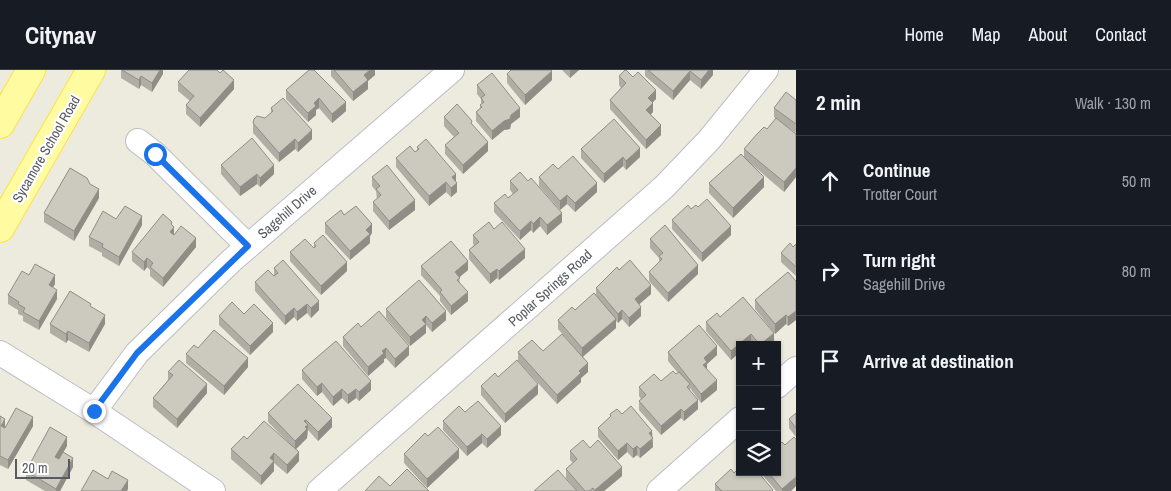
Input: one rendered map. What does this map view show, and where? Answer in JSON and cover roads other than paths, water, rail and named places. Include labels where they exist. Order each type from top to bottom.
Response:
[{"type":"main road","name":"Sycamore School Road","points":[[0,228],[91,70]]},
{"type":"main road","points":[[0,124],[28,71]]},
{"type":"street","name":"Poplar Springs Road","points":[[318,491],[664,186],[709,140],[766,70]]},
{"type":"street","name":"Sagehill Drive","points":[[94,411],[137,353],[248,246],[444,72]]},
{"type":"street","points":[[138,141],[155,154],[248,246]]},
{"type":"street","points":[[0,353],[94,411],[213,491]]},
{"type":"street","points":[[781,382],[796,369]]},
{"type":"street","points":[[659,491],[736,423]]}]
